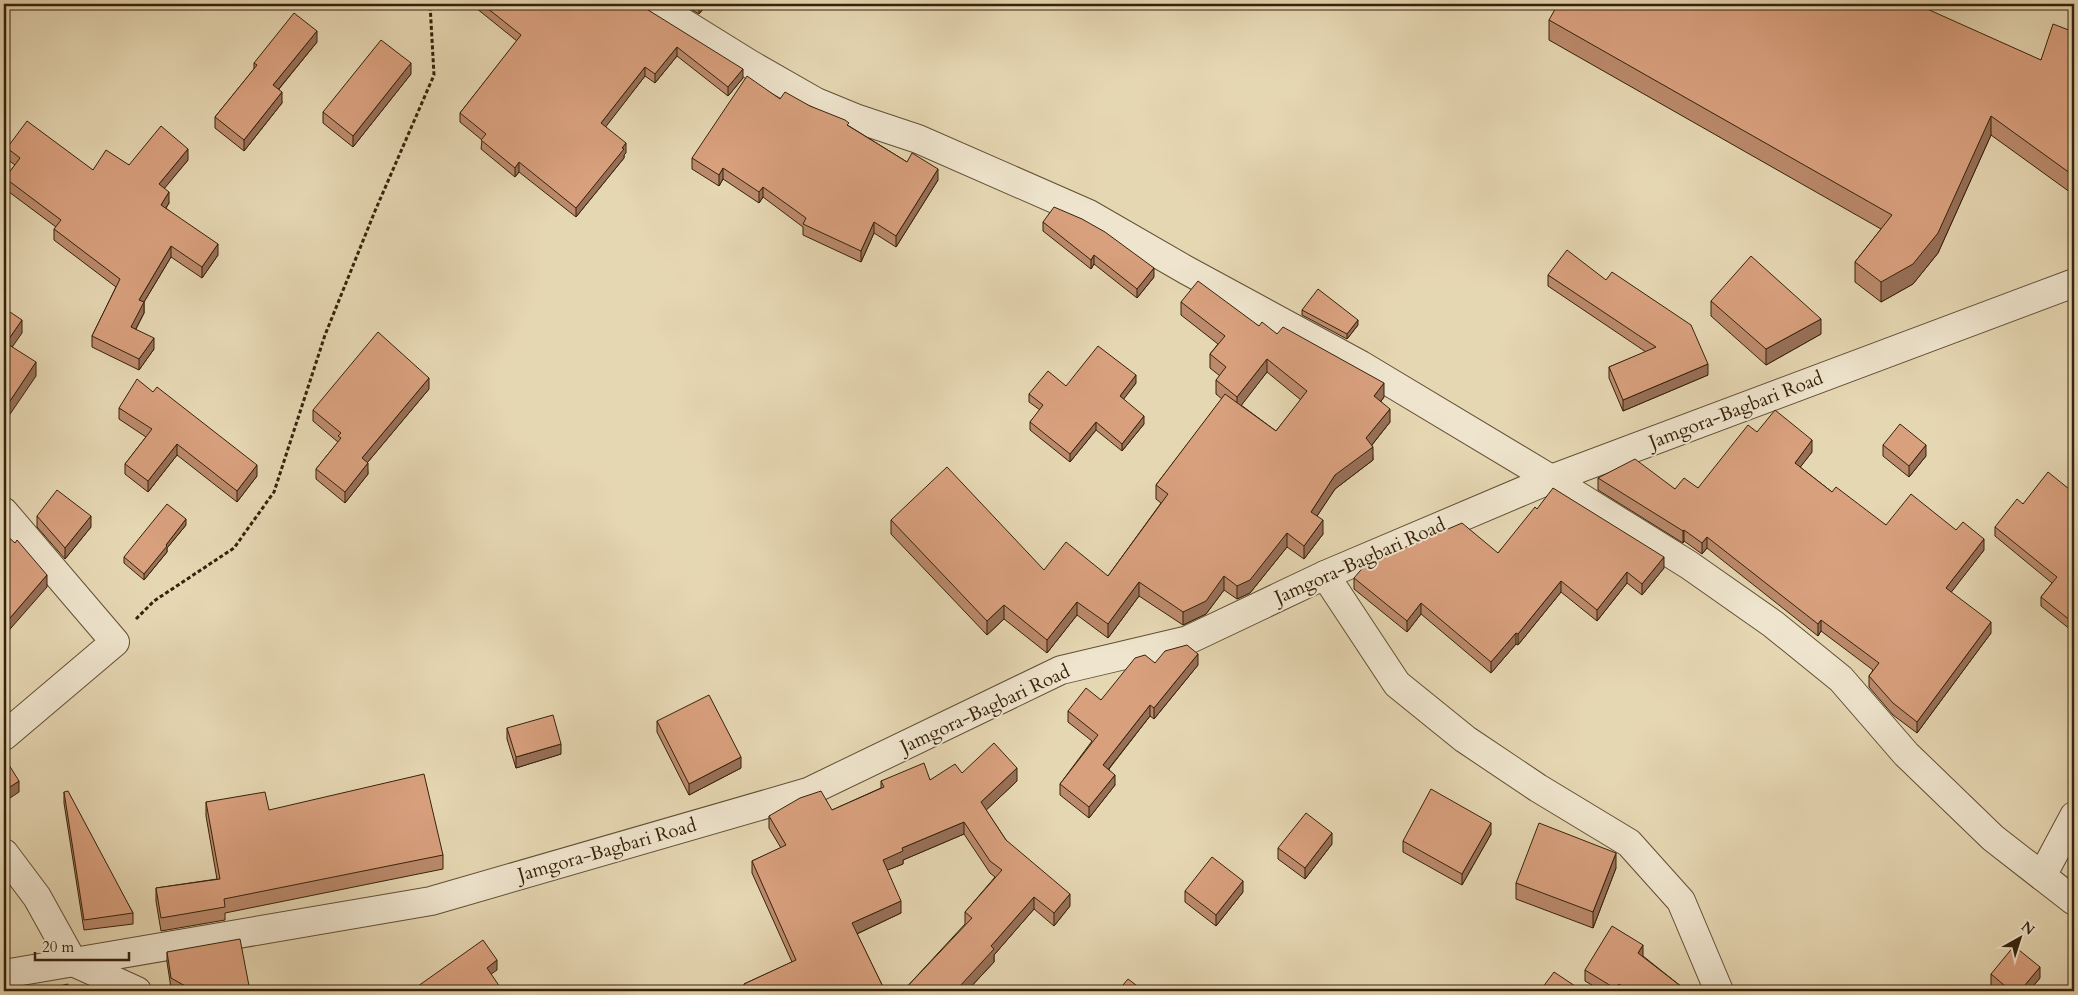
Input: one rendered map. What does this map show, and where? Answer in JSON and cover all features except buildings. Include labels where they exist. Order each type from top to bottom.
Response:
[{"type":"street","points":[[654,4],[748,63],[816,102],[855,118],[918,139],[1088,214],[1186,270],[1361,365],[1552,479],[1688,565],[1773,624],[1841,679],[1906,754],[1993,838],[2074,901]]},
{"type":"street","name":"Jamgora-Bagbari Road","points":[[4,974],[431,901],[808,792],[1061,670],[1188,640],[1325,575],[1552,479],[2074,283]]},
{"type":"street","points":[[4,512],[115,642],[4,736]]},
{"type":"street","points":[[1325,575],[1397,684],[1465,739],[1538,788],[1629,843],[1681,900],[1719,991]]},
{"type":"street","points":[[2042,876],[2074,816]]},
{"type":"street","points":[[4,854],[37,897],[73,962],[137,991]]},
{"type":"path","points":[[115,642],[154,601],[234,548],[274,492],[325,335],[375,211],[434,75],[430,4]]}]
